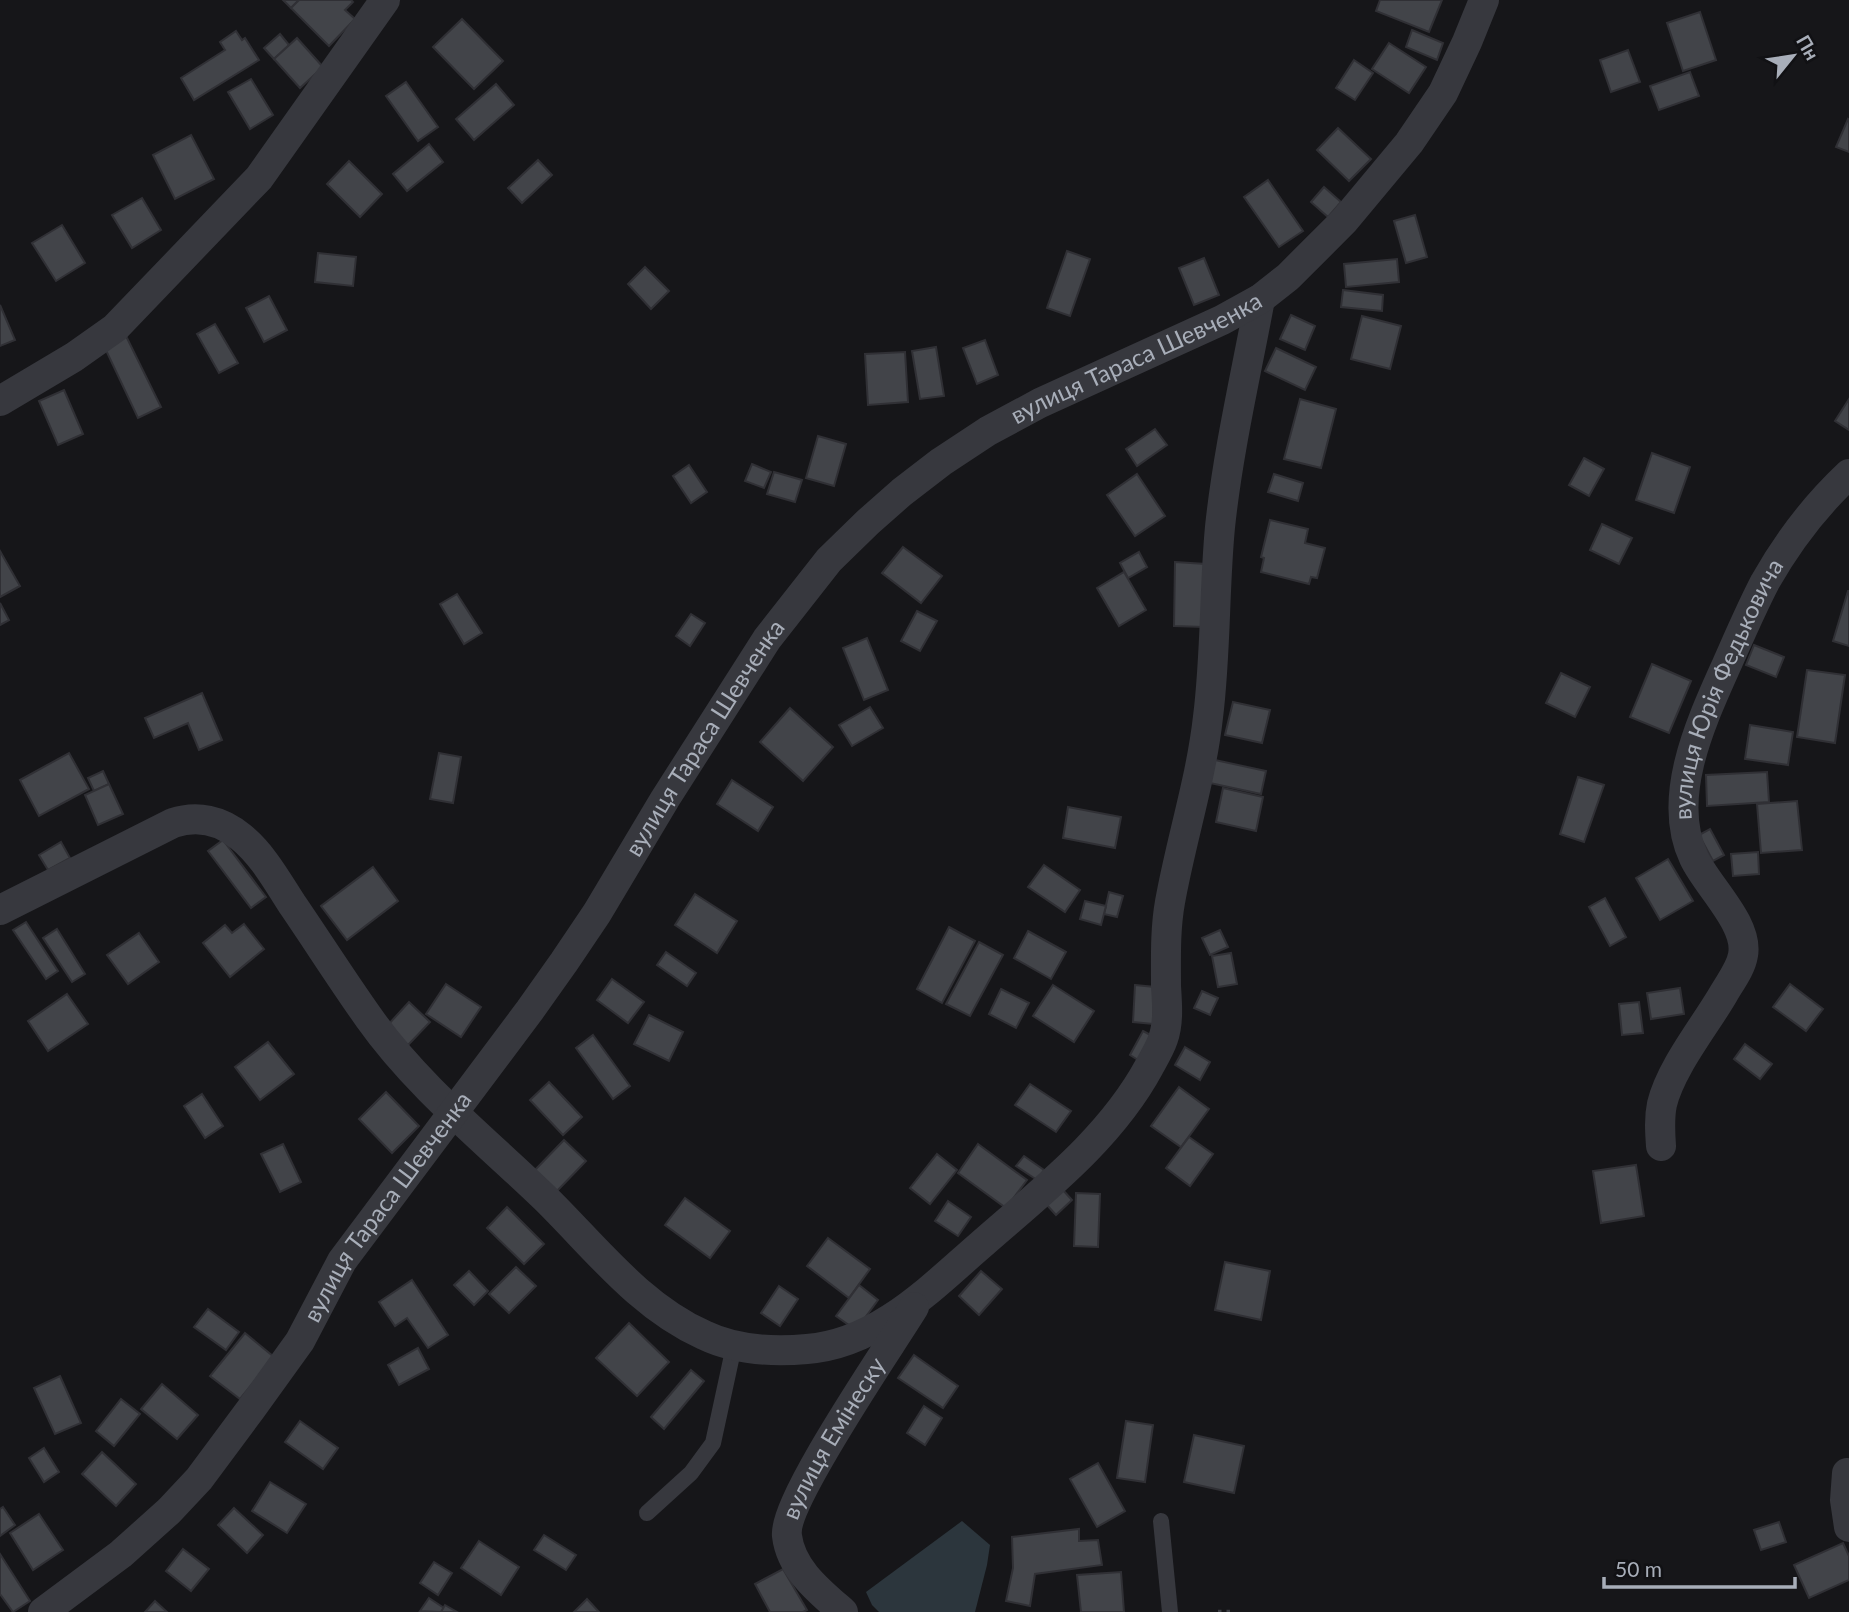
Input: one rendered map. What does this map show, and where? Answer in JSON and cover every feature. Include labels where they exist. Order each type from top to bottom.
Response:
[{"type":"street","points":[[0,401],[74,357],[115,328],[259,178],[385,0]]},
{"type":"street","name":"вулиця Тараса Шевченка","points":[[43,1612],[121,1554],[169,1511],[199,1479],[286,1363],[342,1262],[530,1010],[590,923],[767,639],[813,580],[848,541],[902,492],[941,461],[988,431],[1040,403],[1222,320],[1259,299],[1288,277],[1371,191],[1409,143],[1443,93],[1484,0]]},
{"type":"street","points":[[0,910],[173,823],[198,818],[226,827],[239,835],[262,859],[366,1014],[401,1060],[549,1202],[626,1281],[653,1304],[706,1337],[734,1346],[773,1350],[830,1346],[851,1340],[878,1327],[920,1298],[1050,1184],[1095,1140],[1132,1097],[1165,1035],[1166,929],[1201,765],[1208,718],[1221,524],[1259,299]]},
{"type":"street","name":"вулиця Юрія Федьковича","points":[[1661,1146],[1662,1104],[1670,1083],[1717,1005],[1743,955],[1744,946],[1736,920],[1706,880],[1693,857],[1685,834],[1686,777],[1694,746],[1721,678],[1773,567],[1810,517],[1849,474]]},
{"type":"street","name":"вулиця Емінеску","points":[[843,1612],[817,1589],[797,1565],[789,1548],[786,1531],[788,1522],[804,1486],[828,1444],[920,1298]]},
{"type":"street","points":[[1847,1473],[1845,1500],[1849,1527]]},
{"type":"lane","points":[[647,1513],[691,1473],[713,1443],[734,1346]]},
{"type":"lane","points":[[1161,1521],[1170,1612]]},
{"type":"path","points":[[1218,1612],[1232,1612]]},
{"type":"shaded area","points":[[962,1521],[990,1545],[975,1612],[879,1612],[866,1592]]},
{"type":"building","points":[[283,0],[299,0],[291,8]]},
{"type":"building","points":[[299,0],[351,0],[353,2],[345,10],[355,19],[329,46],[291,8]]},
{"type":"building","points":[[1380,0],[1442,0],[1429,32],[1376,11]]},
{"type":"building","points":[[1700,12],[1716,60],[1683,71],[1667,23]]},
{"type":"building","points":[[462,19],[503,61],[474,89],[433,47]]},
{"type":"building","points":[[1412,30],[1443,43],[1437,60],[1406,47]]},
{"type":"building","points":[[236,31],[242,40],[245,38],[259,60],[194,100],[181,78],[225,50],[220,42]]},
{"type":"building","points":[[280,34],[289,45],[274,59],[264,48]]},
{"type":"building","points":[[297,38],[323,67],[300,88],[274,59]]},
{"type":"building","points":[[1389,43],[1426,67],[1409,93],[1372,69]]},
{"type":"building","points":[[1628,50],[1640,82],[1611,92],[1600,60]]},
{"type":"building","points":[[1354,60],[1373,73],[1355,100],[1336,88]]},
{"type":"building","points":[[1690,72],[1699,96],[1659,110],[1650,86]]},
{"type":"building","points":[[251,79],[273,115],[250,129],[228,92]]},
{"type":"building","points":[[406,82],[438,127],[418,141],[386,96]]},
{"type":"building","points":[[496,84],[514,105],[474,140],[456,119]]},
{"type":"building","points":[[1849,120],[1849,152],[1836,147]]},
{"type":"building","points":[[1338,128],[1371,159],[1349,181],[1317,150]]},
{"type":"building","points":[[191,135],[214,179],[175,199],[153,155]]},
{"type":"building","points":[[429,144],[443,162],[407,191],[393,174]]},
{"type":"building","points":[[538,160],[552,175],[522,203],[508,188]]},
{"type":"building","points":[[349,161],[382,194],[360,217],[327,184]]},
{"type":"building","points":[[1268,180],[1303,231],[1279,247],[1244,197]]},
{"type":"building","points":[[1324,187],[1341,202],[1328,217],[1311,202]]},
{"type":"building","points":[[142,198],[161,230],[132,248],[112,215]]},
{"type":"building","points":[[1415,215],[1427,257],[1406,263],[1394,221]]},
{"type":"building","points":[[62,225],[85,263],[56,281],[32,243]]},
{"type":"building","points":[[1067,251],[1090,259],[1070,316],[1047,308]]},
{"type":"building","points":[[318,253],[356,257],[353,286],[315,282]]},
{"type":"building","points":[[1204,258],[1219,295],[1194,305],[1179,268]]},
{"type":"building","points":[[1397,259],[1399,282],[1346,287],[1344,264]]},
{"type":"building","points":[[645,267],[669,291],[651,309],[628,284]]},
{"type":"building","points":[[1343,290],[1383,295],[1382,311],[1341,307]]},
{"type":"building","points":[[269,296],[287,330],[264,342],[246,308]]},
{"type":"building","points":[[0,305],[15,340],[0,346]]},
{"type":"building","points":[[1291,315],[1315,326],[1305,350],[1280,339]]},
{"type":"building","points":[[1362,316],[1401,326],[1390,369],[1351,359]]},
{"type":"building","points":[[215,324],[238,363],[219,373],[197,334]]},
{"type":"building","points":[[126,336],[161,407],[138,418],[104,346]]},
{"type":"building","points":[[985,340],[998,375],[977,384],[963,348]]},
{"type":"building","points":[[936,347],[944,396],[920,399],[912,351]]},
{"type":"building","points":[[1276,348],[1316,367],[1305,390],[1265,371]]},
{"type":"building","points":[[905,352],[908,402],[868,405],[865,354]]},
{"type":"building","points":[[64,390],[83,434],[58,445],[39,401]]},
{"type":"building","points":[[1300,399],[1336,409],[1321,468],[1284,459]]},
{"type":"building","points":[[1849,399],[1849,430],[1835,421]]},
{"type":"building","points":[[1155,429],[1167,445],[1137,466],[1126,449]]},
{"type":"building","points":[[818,436],[846,444],[834,486],[806,478]]},
{"type":"building","points":[[1652,453],[1690,467],[1674,513],[1636,500]]},
{"type":"building","points":[[1584,458],[1604,469],[1589,496],[1569,485]]},
{"type":"building","points":[[752,464],[771,472],[764,488],[745,481]]},
{"type":"building","points":[[689,465],[707,492],[691,503],[673,476]]},
{"type":"building","points":[[774,472],[802,480],[795,502],[767,494]]},
{"type":"building","points":[[1137,474],[1165,516],[1135,536],[1107,495]]},
{"type":"building","points":[[1274,474],[1303,483],[1298,501],[1268,492]]},
{"type":"building","points":[[1270,520],[1308,529],[1305,543],[1325,548],[1317,578],[1311,577],[1309,584],[1261,572],[1264,558],[1261,557]]},
{"type":"building","points":[[1602,524],[1632,538],[1619,564],[1590,550]]},
{"type":"building","points":[[903,547],[942,576],[921,603],[882,573]]},
{"type":"building","points":[[0,551],[20,586],[0,597]]},
{"type":"building","points":[[1139,552],[1147,567],[1128,578],[1120,563]]},
{"type":"building","points":[[1175,562],[1206,564],[1204,627],[1174,626]]},
{"type":"building","points":[[1124,572],[1146,610],[1119,626],[1097,588]]},
{"type":"building","points":[[1849,591],[1849,646],[1833,641]]},
{"type":"building","points":[[457,594],[482,633],[464,644],[440,604]]},
{"type":"building","points":[[0,603],[9,620],[0,625]]},
{"type":"building","points":[[917,611],[937,621],[920,651],[901,641]]},
{"type":"building","points":[[691,614],[705,623],[690,646],[676,636]]},
{"type":"building","points":[[867,638],[888,690],[864,700],[843,648]]},
{"type":"building","points":[[1754,645],[1784,657],[1776,677],[1746,665]]},
{"type":"building","points":[[1652,664],[1691,681],[1669,733],[1630,717]]},
{"type":"building","points":[[1807,670],[1845,675],[1835,743],[1797,737]]},
{"type":"building","points":[[1561,673],[1590,687],[1575,717],[1546,703]]},
{"type":"building","points":[[202,693],[222,740],[199,750],[188,723],[154,738],[145,718]]},
{"type":"building","points":[[1233,702],[1270,710],[1262,743],[1225,735]]},
{"type":"building","points":[[870,707],[883,728],[852,746],[839,725]]},
{"type":"building","points":[[790,708],[833,747],[803,781],[760,742]]},
{"type":"building","points":[[1750,725],[1793,732],[1788,765],[1745,759]]},
{"type":"building","points":[[69,753],[89,789],[39,816],[20,780]]},
{"type":"building","points":[[439,753],[461,757],[453,803],[430,799]]},
{"type":"building","points":[[1215,760],[1266,771],[1261,794],[1210,783]]},
{"type":"building","points":[[103,771],[109,784],[94,791],[88,778]]},
{"type":"building","points":[[1767,772],[1769,802],[1707,806],[1706,775]]},
{"type":"building","points":[[1578,777],[1604,785],[1584,842],[1560,834]]},
{"type":"building","points":[[732,780],[773,807],[758,831],[717,804]]},
{"type":"building","points":[[109,784],[123,814],[98,825],[85,795]]},
{"type":"building","points":[[1223,788],[1263,797],[1256,831],[1216,822]]},
{"type":"building","points":[[1797,801],[1802,850],[1761,853],[1757,804]]},
{"type":"building","points":[[1068,807],[1121,817],[1115,848],[1063,838]]},
{"type":"building","points":[[1710,829],[1724,855],[1713,861],[1699,835]]},
{"type":"building","points":[[223,840],[266,897],[251,908],[208,851]]},
{"type":"building","points":[[61,842],[70,858],[48,870],[39,855]]},
{"type":"building","points":[[1758,852],[1759,874],[1733,876],[1731,854]]},
{"type":"building","points":[[1668,859],[1693,901],[1660,920],[1636,878]]},
{"type":"building","points":[[1044,865],[1080,890],[1065,912],[1028,887]]},
{"type":"building","points":[[373,867],[398,901],[347,940],[321,906]]},
{"type":"building","points":[[1109,892],[1123,896],[1117,917],[1104,914]]},
{"type":"building","points":[[695,894],[737,921],[717,953],[675,925]]},
{"type":"building","points":[[1605,898],[1626,937],[1610,946],[1589,907]]},
{"type":"building","points":[[1085,901],[1106,906],[1101,925],[1080,919]]},
{"type":"building","points":[[26,922],[58,971],[46,979],[13,930]]},
{"type":"building","points":[[244,924],[264,949],[230,977],[203,943],[225,925],[232,933]]},
{"type":"building","points":[[949,927],[975,941],[942,1003],[917,989]]},
{"type":"building","points":[[57,929],[85,974],[72,982],[43,938]]},
{"type":"building","points":[[1220,930],[1228,947],[1210,955],[1202,938]]},
{"type":"building","points":[[1028,931],[1066,952],[1051,979],[1014,958]]},
{"type":"building","points":[[139,933],[159,962],[128,984],[107,955]]},
{"type":"building","points":[[979,942],[1003,955],[970,1016],[946,1004]]},
{"type":"building","points":[[666,952],[696,973],[687,986],[657,965]]},
{"type":"building","points":[[1231,953],[1237,984],[1218,987],[1212,956]]},
{"type":"building","points":[[612,979],[644,1002],[628,1023],[597,1000]]},
{"type":"building","points":[[446,984],[481,1007],[461,1037],[426,1014]]},
{"type":"building","points":[[1790,984],[1823,1009],[1806,1031],[1773,1007]]},
{"type":"building","points":[[1053,985],[1094,1011],[1074,1042],[1033,1016]]},
{"type":"building","points":[[1135,985],[1155,987],[1153,1024],[1133,1022]]},
{"type":"building","points":[[1680,988],[1684,1014],[1651,1019],[1647,993]]},
{"type":"building","points":[[1001,989],[1029,1003],[1016,1028],[989,1014]]},
{"type":"building","points":[[1202,991],[1218,998],[1210,1015],[1194,1008]]},
{"type":"building","points":[[67,994],[88,1024],[48,1051],[28,1021]]},
{"type":"building","points":[[409,1002],[430,1022],[408,1045],[387,1026]]},
{"type":"building","points":[[1639,1002],[1643,1033],[1622,1035],[1619,1004]]},
{"type":"building","points":[[649,1015],[683,1032],[669,1061],[634,1044]]},
{"type":"building","points":[[1143,1031],[1156,1038],[1143,1063],[1130,1055]]},
{"type":"building","points":[[593,1035],[630,1086],[613,1099],[576,1048]]},
{"type":"building","points":[[268,1042],[294,1074],[260,1100],[235,1067]]},
{"type":"building","points":[[1745,1044],[1772,1064],[1760,1079],[1734,1059]]},
{"type":"building","points":[[1185,1047],[1210,1062],[1200,1080],[1175,1065]]},
{"type":"building","points":[[549,1082],[582,1117],[563,1135],[530,1100]]},
{"type":"building","points":[[1030,1084],[1071,1111],[1056,1132],[1015,1105]]},
{"type":"building","points":[[1179,1087],[1209,1109],[1181,1147],[1151,1126]]},
{"type":"building","points":[[386,1092],[419,1126],[392,1153],[359,1119]]},
{"type":"building","points":[[202,1094],[223,1126],[205,1138],[184,1106]]},
{"type":"building","points":[[1189,1137],[1213,1154],[1190,1186],[1166,1168]]},
{"type":"building","points":[[564,1140],[586,1161],[555,1193],[533,1172]]},
{"type":"building","points":[[283,1144],[301,1182],[280,1192],[261,1154]]},
{"type":"building","points":[[978,1144],[1027,1180],[1006,1208],[958,1173]]},
{"type":"building","points":[[937,1154],[957,1170],[930,1204],[910,1188]]},
{"type":"building","points":[[1024,1156],[1044,1170],[1037,1180],[1016,1166]]},
{"type":"building","points":[[1636,1165],[1644,1216],[1601,1223],[1593,1171]]},
{"type":"building","points":[[1062,1189],[1072,1200],[1056,1215],[1046,1204]]},
{"type":"building","points":[[1076,1193],[1100,1194],[1098,1247],[1074,1246]]},
{"type":"building","points":[[685,1198],[730,1231],[710,1258],[665,1225]]},
{"type":"building","points":[[948,1201],[971,1217],[958,1236],[935,1221]]},
{"type":"building","points":[[507,1207],[544,1244],[524,1264],[487,1228]]},
{"type":"building","points":[[828,1238],[870,1269],[849,1298],[807,1266]]},
{"type":"building","points":[[1225,1262],[1270,1271],[1261,1320],[1215,1310]]},
{"type":"building","points":[[516,1267],[536,1286],[509,1313],[489,1294]]},
{"type":"building","points":[[469,1271],[488,1291],[474,1305],[454,1285]]},
{"type":"building","points":[[981,1271],[1002,1289],[979,1315],[959,1296]]},
{"type":"building","points":[[412,1280],[448,1335],[428,1348],[407,1318],[395,1326],[379,1302]]},
{"type":"building","points":[[859,1285],[878,1300],[856,1330],[836,1316]]},
{"type":"building","points":[[779,1286],[798,1299],[780,1326],[761,1313]]},
{"type":"building","points":[[208,1309],[239,1332],[226,1350],[194,1327]]},
{"type":"building","points":[[629,1323],[669,1362],[637,1396],[596,1358]]},
{"type":"building","points":[[245,1333],[274,1357],[240,1399],[210,1376]]},
{"type":"building","points":[[418,1348],[429,1369],[399,1385],[388,1365]]},
{"type":"building","points":[[914,1355],[958,1386],[943,1408],[898,1378]]},
{"type":"building","points":[[691,1370],[704,1381],[664,1429],[651,1417]]},
{"type":"building","points":[[60,1376],[81,1423],[55,1434],[34,1388]]},
{"type":"building","points":[[162,1384],[198,1415],[177,1439],[141,1409]]},
{"type":"building","points":[[121,1399],[140,1414],[114,1446],[96,1431]]},
{"type":"building","points":[[924,1406],[942,1418],[925,1445],[907,1433]]},
{"type":"building","points":[[300,1421],[338,1448],[323,1469],[285,1442]]},
{"type":"building","points":[[1126,1421],[1153,1425],[1145,1482],[1117,1478]]},
{"type":"building","points":[[1194,1435],[1244,1446],[1234,1493],[1184,1482]]},
{"type":"building","points":[[44,1448],[59,1472],[44,1482],[29,1458]]},
{"type":"building","points":[[102,1452],[136,1484],[116,1506],[82,1474]]},
{"type":"building","points":[[1098,1463],[1125,1511],[1097,1527],[1070,1479]]},
{"type":"building","points":[[270,1482],[306,1504],[287,1533],[252,1511]]},
{"type":"building","points":[[3,1507],[15,1525],[0,1536],[0,1509]]},
{"type":"building","points":[[234,1508],[263,1535],[247,1553],[218,1525]]},
{"type":"building","points":[[39,1514],[63,1550],[33,1570],[10,1533]]},
{"type":"building","points":[[1779,1522],[1786,1542],[1761,1550],[1754,1530]]},
{"type":"building","points":[[1079,1529],[1079,1541],[1098,1540],[1102,1565],[1035,1574],[1030,1606],[1006,1601],[1013,1568],[1012,1537]]},
{"type":"building","points":[[544,1535],[576,1555],[566,1570],[534,1550]]},
{"type":"building","points":[[479,1541],[519,1567],[501,1595],[461,1568]]},
{"type":"building","points":[[1843,1543],[1849,1556],[1849,1580],[1809,1598],[1794,1565]]},
{"type":"building","points":[[183,1549],[209,1569],[191,1591],[166,1571]]},
{"type":"building","points":[[0,1554],[30,1601],[13,1612],[0,1594]]},
{"type":"building","points":[[434,1562],[452,1573],[438,1595],[420,1583]]},
{"type":"building","points":[[783,1569],[807,1610],[770,1612],[755,1584]]},
{"type":"building","points":[[1121,1572],[1124,1612],[1081,1612],[1077,1575]]},
{"type":"building","points":[[429,1598],[444,1608],[441,1612],[420,1611]]},
{"type":"building","points":[[587,1599],[599,1612],[574,1612]]},
{"type":"building","points":[[155,1601],[167,1612],[145,1612]]},
{"type":"building","points":[[445,1605],[457,1612],[441,1612]]}]
